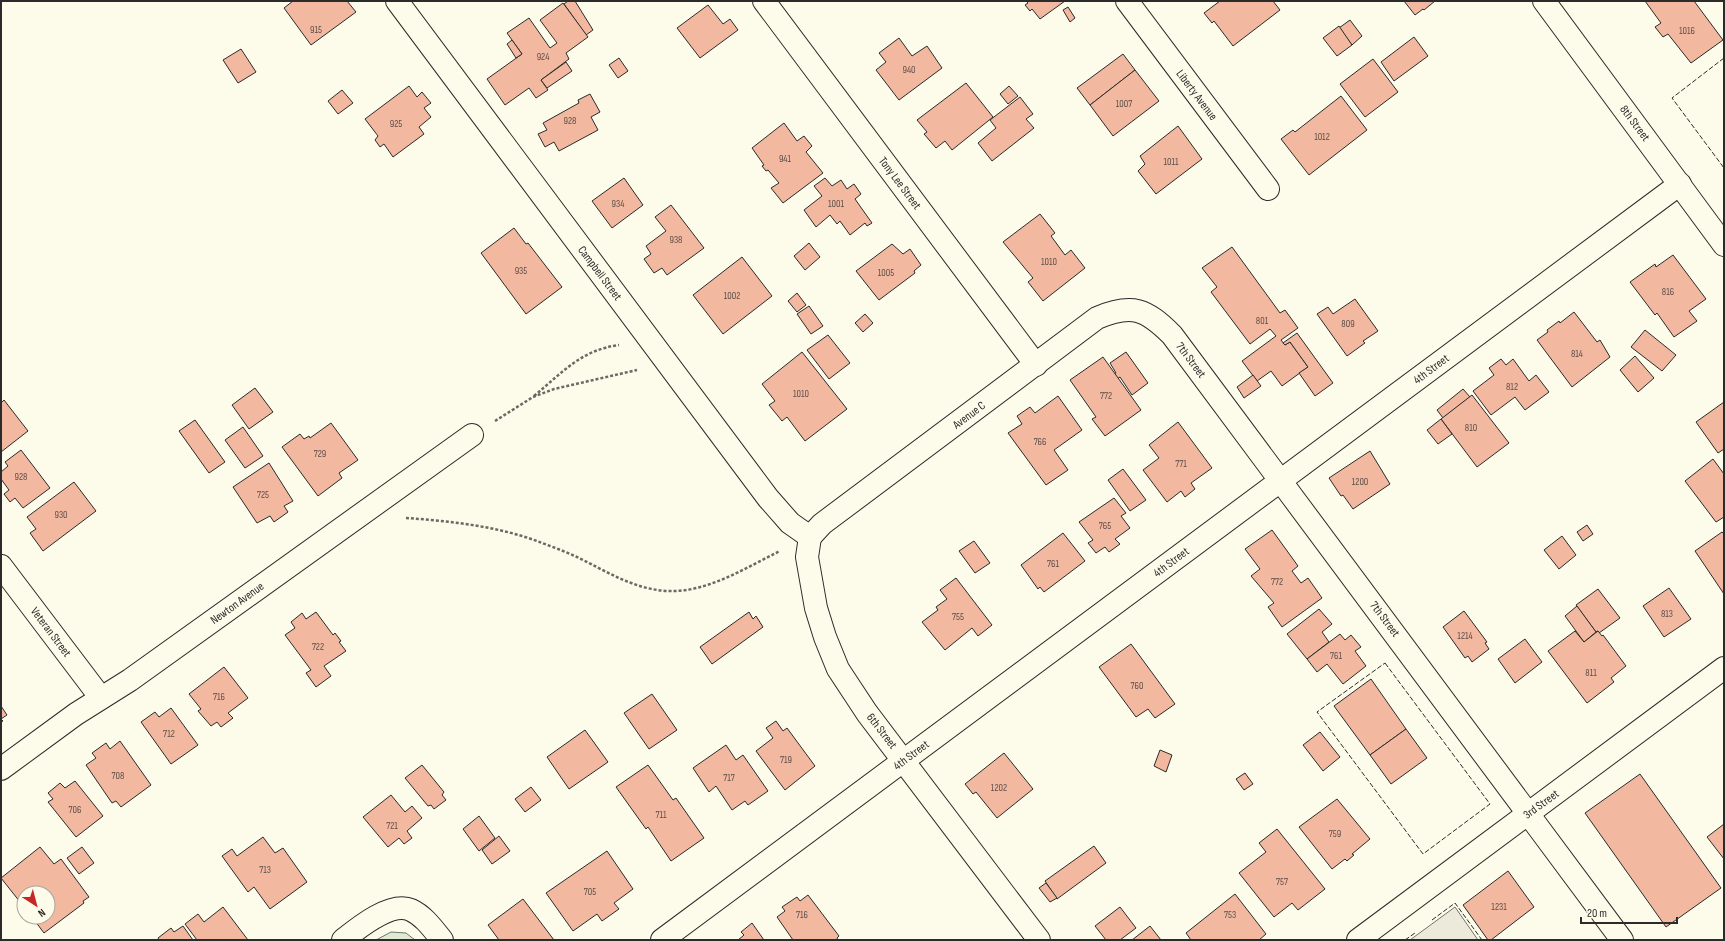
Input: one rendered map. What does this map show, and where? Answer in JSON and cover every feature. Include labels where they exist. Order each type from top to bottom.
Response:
[{"type":"street","name":"Campbell Street","points":[[396,1],[768,498],[790,523],[810,537]]},
{"type":"street","name":"Tony Lee Street","points":[[764,1],[1036,365]]},
{"type":"street","name":"Liberty Avenue","points":[[1127,1],[1268,189]]},
{"type":"street","name":"8th Street","points":[[1544,1],[1724,245]]},
{"type":"street","name":"4th Street","points":[[662,940],[1680,184]]},
{"type":"street","name":"Avenue C","points":[[810,537],[822,524],[1097,318],[1116,310],[1136,310]]},
{"type":"street","name":"7th Street","points":[[1136,310],[1156,320],[1172,335],[1622,940]]},
{"type":"street","name":"Newton Avenue","points":[[1,769],[101,698],[130,680],[472,435]]},
{"type":"street","name":"6th Street","points":[[810,537],[807,558],[816,608],[825,637],[838,669],[867,713],[905,760],[1039,940]]},
{"type":"street","name":"Veteran Street","points":[[1,566],[101,698]]},
{"type":"street","name":"3rd Street","points":[[1358,940],[1528,812],[1724,668]]},
{"type":"street","points":[[343,940],[375,917],[389,910],[400,909],[410,909],[423,917],[442,940]]},
{"type":"path","points":[[472,435],[533,397],[576,360],[590,352],[649,339]]},
{"type":"path","points":[[533,397],[554,389],[636,371],[664,358]]},
{"type":"path","points":[[405,518],[437,520],[502,532],[535,541],[576,557],[611,576],[640,586],[667,591],[712,584],[810,537]]},
{"type":"green space","points":[[391,932],[406,933],[415,940],[376,940]]},
{"type":"shaded area","points":[[1455,907],[1478,940],[1410,940]]},
{"type":"building","points":[[293,1],[347,1],[356,12],[311,45],[284,8]]},
{"type":"building","points":[[568,1],[575,1],[593,30],[586,35],[564,4]]},
{"type":"building","points":[[1026,1],[1065,1],[1040,19],[1032,9],[1030,11],[1025,5],[1028,3]]},
{"type":"building","points":[[1220,1],[1273,1],[1280,10],[1233,46],[1214,21],[1212,23],[1204,13]]},
{"type":"building","points":[[1404,1],[1435,1],[1415,15]]},
{"type":"building","points":[[1645,1],[1694,1],[1723,40],[1691,63],[1668,34],[1663,37],[1655,27],[1661,23]]},
{"type":"building","points":[[563,3],[588,37],[566,53],[569,59],[541,80],[548,90],[536,98],[529,88],[505,105],[487,79],[522,54],[507,33],[529,18],[550,48],[557,43],[540,20]]},
{"type":"building","points":[[708,5],[723,24],[730,19],[738,30],[700,58],[677,28]]},
{"type":"building","points":[[1068,7],[1075,18],[1070,22],[1063,10]]},
{"type":"building","points":[[1350,20],[1362,36],[1352,45],[1339,28]]},
{"type":"building","points":[[1339,26],[1352,45],[1337,56],[1323,38]]},
{"type":"building","points":[[1414,37],[1428,56],[1394,81],[1381,62]]},
{"type":"building","points":[[899,38],[912,56],[927,46],[942,68],[899,100],[876,70],[886,62],[879,53]]},
{"type":"building","points":[[512,40],[522,54],[516,58],[507,44]]},
{"type":"building","points":[[241,49],[256,72],[238,83],[223,60]]},
{"type":"building","points":[[1123,54],[1135,70],[1090,105],[1077,88]]},
{"type":"building","points":[[619,58],[628,71],[618,78],[609,65]]},
{"type":"building","points":[[1373,59],[1398,92],[1365,117],[1340,84]]},
{"type":"building","points":[[566,62],[572,71],[547,88],[541,80]]},
{"type":"building","points":[[1135,70],[1159,101],[1113,136],[1090,105]]},
{"type":"building","points":[[966,83],[993,117],[952,150],[945,141],[936,148],[924,134],[927,132],[917,120]]},
{"type":"building","points":[[409,86],[417,97],[422,92],[431,103],[424,108],[431,117],[419,127],[424,134],[393,157],[384,144],[380,147],[375,140],[378,136],[365,119]]},
{"type":"building","points":[[1009,86],[1018,96],[1008,104],[1000,94]]},
{"type":"building","points":[[342,90],[353,103],[338,114],[328,101]]},
{"type":"building","points":[[590,94],[600,112],[591,117],[598,130],[559,151],[554,142],[545,147],[538,134],[547,130],[543,123],[579,103],[578,100]]},
{"type":"building","points":[[1341,96],[1367,130],[1309,175],[1281,139],[1293,130],[1295,132]]},
{"type":"building","points":[[1020,97],[1033,114],[1026,119],[1034,128],[992,161],[978,143],[996,128],[990,120]]},
{"type":"building","points":[[784,123],[797,141],[804,136],[812,146],[806,152],[823,173],[783,203],[771,188],[779,183],[768,170],[766,171],[762,166],[764,165],[752,148]]},
{"type":"building","points":[[1178,126],[1202,159],[1156,194],[1138,171],[1145,164],[1140,156]]},
{"type":"building","points":[[624,178],[643,205],[612,228],[592,201]]},
{"type":"building","points":[[825,178],[832,186],[841,180],[847,189],[854,184],[861,194],[855,199],[872,223],[867,226],[865,223],[850,235],[840,221],[837,224],[830,215],[816,227],[804,210],[822,196],[814,186]]},
{"type":"building","points":[[671,205],[704,248],[667,275],[662,268],[654,273],[644,259],[651,254],[646,246],[666,231],[655,217]]},
{"type":"building","points":[[1040,214],[1055,233],[1051,236],[1065,255],[1071,250],[1085,268],[1043,301],[1028,282],[1033,278],[1003,242]]},
{"type":"building","points":[[514,228],[526,244],[528,243],[562,287],[526,314],[481,253]]},
{"type":"building","points":[[809,243],[820,257],[805,270],[794,256]]},
{"type":"building","points":[[892,244],[903,254],[910,249],[921,265],[914,271],[915,273],[879,300],[856,271]]},
{"type":"building","points":[[1232,247],[1280,313],[1285,310],[1298,328],[1281,340],[1285,345],[1290,342],[1308,367],[1282,386],[1271,371],[1257,381],[1242,361],[1276,336],[1270,329],[1250,344],[1211,292],[1217,287],[1202,268]]},
{"type":"building","points":[[1673,255],[1706,299],[1689,311],[1697,321],[1674,337],[1657,313],[1655,315],[1630,282],[1655,264],[1656,267]]},
{"type":"building","points":[[742,257],[772,296],[723,334],[693,295]]},
{"type":"building","points":[[797,293],[806,305],[797,312],[788,301]]},
{"type":"building","points":[[1355,299],[1378,331],[1363,341],[1365,343],[1347,356],[1317,314],[1328,307],[1333,314]]},
{"type":"building","points":[[809,306],[823,326],[811,334],[797,314]]},
{"type":"building","points":[[1574,312],[1597,342],[1600,340],[1610,357],[1572,387],[1537,340],[1548,332],[1547,330],[1559,321],[1560,323]]},
{"type":"building","points":[[865,314],[873,323],[863,332],[855,323]]},
{"type":"building","points":[[1645,330],[1676,355],[1662,371],[1631,347]]},
{"type":"building","points":[[1297,333],[1333,383],[1315,396],[1299,373],[1308,367],[1290,342],[1285,345],[1283,343]]},
{"type":"building","points":[[828,335],[850,363],[829,379],[807,350]]},
{"type":"building","points":[[802,352],[847,409],[805,441],[787,417],[782,421],[769,405],[775,401],[762,384]]},
{"type":"building","points":[[1126,352],[1148,383],[1132,395],[1120,377],[1117,379],[1114,374],[1116,373],[1110,363]]},
{"type":"building","points":[[1635,356],[1654,378],[1638,392],[1620,370]]},
{"type":"building","points":[[1103,357],[1141,410],[1105,436],[1092,419],[1096,417],[1070,380]]},
{"type":"building","points":[[1501,359],[1506,365],[1513,359],[1529,381],[1536,375],[1549,392],[1525,410],[1515,397],[1491,415],[1473,391],[1494,375],[1489,368]]},
{"type":"building","points":[[1253,375],[1261,386],[1244,398],[1237,387]]},
{"type":"building","points":[[255,388],[273,412],[249,429],[232,405]]},
{"type":"building","points":[[1463,389],[1470,397],[1443,418],[1437,410]]},
{"type":"building","points":[[1472,395],[1509,443],[1477,467],[1441,419]]},
{"type":"building","points":[[1058,396],[1082,430],[1054,450],[1068,470],[1046,485],[1008,433],[1022,424],[1017,416],[1030,407],[1035,413]]},
{"type":"building","points":[[4,400],[28,431],[1,452],[1,403]]},
{"type":"building","points":[[1724,402],[1724,449],[1718,453],[1696,422]]},
{"type":"building","points":[[1441,419],[1452,434],[1438,444],[1427,430]]},
{"type":"building","points":[[195,420],[225,462],[209,473],[179,431]]},
{"type":"building","points":[[1178,422],[1212,468],[1191,483],[1195,489],[1185,497],[1181,491],[1167,502],[1143,470],[1159,458],[1149,445]]},
{"type":"building","points":[[331,423],[358,460],[339,473],[342,478],[318,496],[282,447],[300,434],[304,439],[309,436],[310,438]]},
{"type":"building","points":[[243,427],[263,456],[245,468],[225,440]]},
{"type":"building","points":[[21,450],[50,488],[23,508],[15,498],[10,502],[4,494],[9,490],[1,479],[1,472],[8,466],[5,462]]},
{"type":"building","points":[[1370,451],[1390,484],[1353,509],[1343,495],[1341,496],[1329,478]]},
{"type":"building","points":[[1713,459],[1724,474],[1724,517],[1716,522],[1685,481]]},
{"type":"building","points":[[269,463],[293,501],[284,506],[288,512],[274,522],[270,516],[257,523],[233,487]]},
{"type":"building","points":[[1123,469],[1146,500],[1130,511],[1108,480]]},
{"type":"building","points":[[74,482],[96,511],[43,551],[30,533],[36,529],[27,517]]},
{"type":"building","points":[[1114,498],[1126,513],[1121,516],[1130,528],[1115,539],[1120,544],[1109,552],[1105,547],[1096,553],[1088,543],[1093,540],[1079,522]]},
{"type":"building","points":[[1587,525],[1593,534],[1583,541],[1577,532]]},
{"type":"building","points":[[1272,530],[1298,566],[1292,571],[1301,583],[1308,578],[1322,598],[1282,627],[1268,607],[1274,603],[1251,576],[1260,569],[1245,549]]},
{"type":"building","points":[[1722,532],[1724,534],[1724,594],[1695,551]]},
{"type":"building","points":[[1063,533],[1085,561],[1044,592],[1040,587],[1038,589],[1021,565]]},
{"type":"building","points":[[1562,536],[1576,555],[1559,569],[1544,550]]},
{"type":"building","points":[[974,541],[990,563],[975,573],[959,551]]},
{"type":"building","points":[[956,578],[992,625],[978,636],[972,628],[945,650],[922,622],[938,610],[936,607],[947,599],[940,590]]},
{"type":"building","points":[[1669,588],[1691,619],[1664,637],[1643,606]]},
{"type":"building","points":[[1598,589],[1620,618],[1599,633],[1598,631],[1596,632],[1576,605]]},
{"type":"building","points":[[1577,606],[1596,632],[1584,642],[1565,616]]},
{"type":"building","points":[[1319,609],[1332,624],[1322,632],[1329,642],[1307,659],[1287,634]]},
{"type":"building","points":[[1464,611],[1487,642],[1485,643],[1489,649],[1472,662],[1468,656],[1465,658],[1443,627]]},
{"type":"building","points":[[316,612],[333,635],[335,633],[341,641],[339,642],[346,651],[324,666],[331,676],[316,687],[306,673],[311,670],[285,635],[295,628],[291,622],[302,613],[306,619]]},
{"type":"building","points":[[749,612],[753,619],[756,616],[763,627],[712,664],[700,647]]},
{"type":"building","points":[[1575,631],[1584,642],[1598,631],[1602,636],[1603,635],[1626,666],[1611,678],[1614,682],[1587,703],[1548,651]]},
{"type":"building","points":[[1340,634],[1345,640],[1351,635],[1361,647],[1355,651],[1366,666],[1343,684],[1327,664],[1317,672],[1307,659]]},
{"type":"building","points":[[1525,639],[1542,662],[1515,683],[1498,659]]},
{"type":"building","points":[[1131,644],[1175,704],[1155,718],[1148,709],[1136,717],[1099,667]]},
{"type":"building","points":[[224,667],[248,698],[228,713],[233,718],[221,727],[217,722],[211,726],[198,711],[201,709],[189,694]]},
{"type":"building","points":[[1371,679],[1406,729],[1370,755],[1334,706]]},
{"type":"building","points":[[652,694],[677,730],[649,749],[624,713]]},
{"type":"building","points":[[1,706],[7,715],[1,719]]},
{"type":"building","points":[[171,708],[198,745],[171,764],[141,722],[155,712],[159,717]]},
{"type":"building","points":[[776,721],[783,731],[787,728],[815,766],[785,790],[756,751],[773,738],[766,728]]},
{"type":"building","points":[[1406,729],[1427,758],[1391,784],[1370,755]]},
{"type":"building","points":[[585,730],[608,762],[569,789],[547,757]]},
{"type":"building","points":[[1320,732],[1340,757],[1323,771],[1303,745]]},
{"type":"building","points":[[120,741],[151,785],[121,807],[116,801],[112,803],[86,765],[96,758],[92,753],[106,743],[110,749]]},
{"type":"building","points":[[726,745],[736,760],[743,755],[768,791],[748,805],[745,801],[732,810],[716,786],[709,792],[693,768]]},
{"type":"building","points":[[1160,750],[1172,755],[1166,772],[1154,766]]},
{"type":"building","points":[[1004,753],[1033,789],[997,818],[976,792],[973,794],[965,784]]},
{"type":"building","points":[[422,765],[444,792],[442,795],[446,800],[434,809],[431,805],[428,806],[405,778]]},
{"type":"building","points":[[648,765],[673,800],[676,798],[704,838],[671,861],[648,827],[646,829],[616,787]]},
{"type":"building","points":[[1245,773],[1253,784],[1244,790],[1236,779]]},
{"type":"building","points":[[1640,774],[1721,888],[1666,927],[1585,813]]},
{"type":"building","points":[[75,781],[103,816],[76,837],[48,802],[53,799],[48,793],[60,783],[65,788]]},
{"type":"building","points":[[531,787],[541,800],[525,812],[515,799]]},
{"type":"building","points":[[391,795],[405,812],[412,806],[422,818],[407,831],[412,838],[404,844],[399,838],[388,847],[363,817]]},
{"type":"building","points":[[1337,799],[1370,839],[1352,854],[1354,855],[1347,861],[1345,859],[1332,869],[1299,827]]},
{"type":"building","points":[[479,816],[495,838],[479,851],[463,829]]},
{"type":"building","points":[[1724,824],[1724,859],[1707,837]]},
{"type":"building","points":[[1277,829],[1325,889],[1298,910],[1292,903],[1274,917],[1239,873],[1266,852],[1259,843]]},
{"type":"building","points":[[499,836],[510,851],[492,864],[482,850]]},
{"type":"building","points":[[263,837],[275,853],[283,848],[307,882],[270,909],[254,887],[248,892],[222,856],[232,849],[237,856]]},
{"type":"building","points":[[1094,846],[1106,863],[1057,899],[1045,881]]},
{"type":"building","points":[[40,847],[54,864],[61,859],[89,897],[83,901],[84,903],[56,924],[56,885],[16,885],[16,897],[1,878]]},
{"type":"building","points":[[82,847],[94,863],[79,874],[67,858]]},
{"type":"building","points":[[607,851],[633,889],[614,903],[619,909],[602,921],[597,914],[573,931],[546,893]]},
{"type":"building","points":[[1508,871],[1534,907],[1491,940],[1488,940],[1463,905]]},
{"type":"building","points":[[1046,883],[1057,898],[1050,902],[1039,888]]},
{"type":"building","points":[[1235,894],[1266,934],[1259,940],[1191,940],[1186,933]]},
{"type":"building","points":[[808,895],[839,936],[837,938],[838,940],[793,940],[777,917],[785,911],[782,907],[797,897],[800,901]]},
{"type":"building","points":[[523,899],[554,940],[499,940],[488,925]]},
{"type":"building","points":[[223,907],[248,940],[197,940],[185,924],[198,914],[204,922]]},
{"type":"building","points":[[1120,907],[1136,928],[1120,940],[1106,940],[1095,926]]},
{"type":"building","points":[[752,923],[764,940],[738,940],[744,935],[741,932]]},
{"type":"building","points":[[38,925],[55,925],[44,933]]},
{"type":"building","points":[[183,926],[193,940],[159,940],[158,938],[171,928],[174,932]]},
{"type":"building","points":[[1150,926],[1161,940],[1132,940]]},
{"type":"fence","points":[[1724,58],[1672,98],[1724,168]]},
{"type":"fence","points":[[1385,663],[1490,804],[1423,854],[1317,712],[1385,663]]},
{"type":"fence","points":[[1432,920],[1455,903],[1482,940]]},
{"type":"fence","points":[[1405,940],[1415,933]]}]
